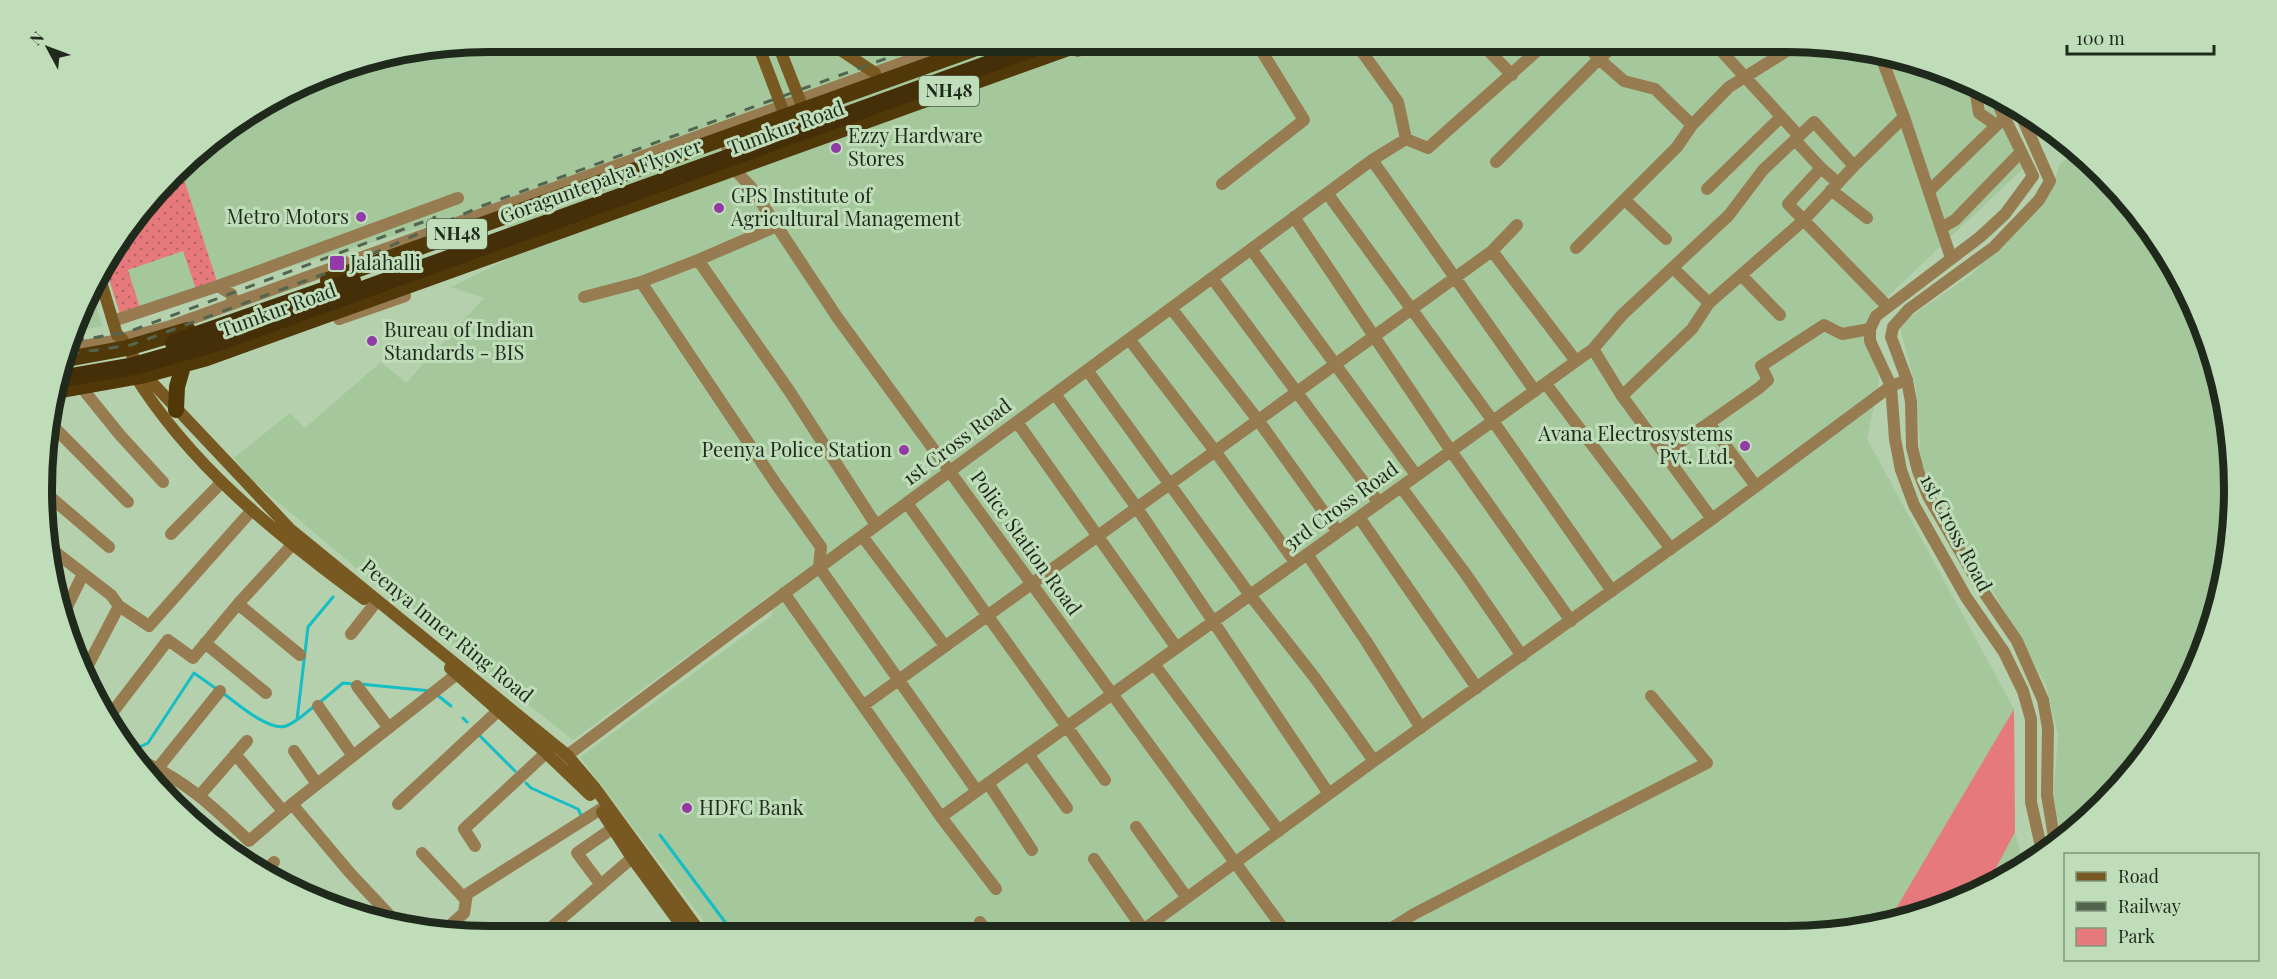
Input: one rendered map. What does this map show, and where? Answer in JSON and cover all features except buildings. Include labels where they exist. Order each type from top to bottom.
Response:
[{"type":"highway","name":"Tumkur Road","points":[[73,357],[120,343],[176,335],[724,138],[784,111],[963,52]]},
{"type":"highway","name":"Goraguntepalya Flyover","points":[[70,366],[155,348],[221,328],[987,52]]},
{"type":"highway","name":"Goraguntepalya Flyover","points":[[67,378],[134,366],[221,341],[1022,52]]},
{"type":"highway","name":"Tumkur Road","points":[[64,389],[134,377],[188,364],[737,171],[796,147],[1058,52]]},
{"type":"highway","points":[[176,410],[177,387],[188,364]]},
{"type":"main road","points":[[761,52],[796,147]]},
{"type":"main road","points":[[781,52],[802,105],[813,141]]},
{"type":"main road","points":[[843,52],[875,73]]},
{"type":"main road","points":[[103,287],[120,343],[134,377]]},
{"type":"main road","name":"Peenya Inner Ring Road","points":[[134,377],[176,410],[291,530],[595,788],[686,926]]},
{"type":"main road","name":"Peenya Inner Ring Road","points":[[134,377],[159,413],[222,482],[252,510],[292,545],[374,606],[457,674],[546,753],[562,759],[600,809],[632,858],[685,926]]},
{"type":"street","points":[[802,105],[875,73],[933,52]]},
{"type":"street","points":[[737,171],[1074,52]]},
{"type":"street","points":[[1222,184],[1304,120],[1262,52]]},
{"type":"street","points":[[1362,52],[1398,102],[1406,139],[1428,148],[1512,75],[1534,52]]},
{"type":"street","points":[[1490,52],[1512,75]]},
{"type":"street","points":[[1593,52],[1624,81],[1655,89],[1692,125]]},
{"type":"street","points":[[1496,162],[1607,52]]},
{"type":"street","points":[[1722,52],[1782,117],[1835,187],[1867,218]]},
{"type":"street","points":[[1576,248],[1677,147],[1692,125],[1729,87],[1785,52]]},
{"type":"street","points":[[1884,63],[1951,258]]},
{"type":"street","points":[[1975,95],[1979,113],[2000,122]]},
{"type":"street","points":[[1664,453],[1759,388],[1768,380],[1761,366],[1824,325],[1842,334],[1870,330],[1876,316],[1887,306],[2005,214],[2033,176],[2021,152],[2000,122],[1998,107]]},
{"type":"street","points":[[77,347],[120,343],[171,326],[784,111]]},
{"type":"street","points":[[1707,189],[1782,117]]},
{"type":"street","points":[[1622,396],[1692,329],[1709,303],[1804,220],[1904,117]]},
{"type":"street","points":[[1797,138],[1814,122],[1854,166]]},
{"type":"street","points":[[1929,191],[2000,122]]},
{"type":"street","points":[[2025,123],[2050,181],[2039,200],[1994,247],[1910,309],[1893,327],[1891,337],[1907,380],[1911,402],[1912,447],[1917,471],[1928,496],[1983,591],[2017,642],[2043,700],[2048,728],[2047,795],[2054,836]]},
{"type":"street","name":"Police Station Road","points":[[724,138],[737,171],[751,187],[837,317],[1281,926]]},
{"type":"street","name":"3rd Cross Road","points":[[941,817],[1593,349],[1622,315],[1729,215],[1763,170],[1797,138]]},
{"type":"street","name":"1st Cross Road","points":[[562,759],[1170,308],[1372,160],[1406,139]]},
{"type":"street","points":[[1941,228],[1955,220],[2021,152]]},
{"type":"street","points":[[1372,160],[1456,278],[1540,387],[1671,549]]},
{"type":"street","points":[[1821,168],[1788,204],[1887,306]]},
{"type":"street","points":[[1327,193],[1493,421],[1612,591]]},
{"type":"street","points":[[113,321],[218,286],[458,198]]},
{"type":"street","points":[[1625,200],[1666,239]]},
{"type":"street","points":[[1294,217],[1451,451],[1571,621]]},
{"type":"street","points":[[864,705],[1492,252],[1517,225]]},
{"type":"street","points":[[584,297],[641,282],[698,261],[777,226]]},
{"type":"street","points":[[1251,249],[1416,475]]},
{"type":"street","points":[[1492,252],[1576,361]]},
{"type":"street","points":[[698,261],[790,392],[876,525]]},
{"type":"street","points":[[1673,268],[1709,303]]},
{"type":"street","points":[[1741,275],[1780,315]]},
{"type":"street","points":[[1212,278],[1379,503]]},
{"type":"street","points":[[641,282],[776,484],[821,547],[819,567],[977,791]]},
{"type":"street","points":[[218,286],[231,294],[234,303]]},
{"type":"street","points":[[1170,308],[1258,420],[1338,532]]},
{"type":"street","name":"1st Cross Road","points":[[1870,330],[1870,341],[1891,386],[1895,439],[1901,470],[1914,505],[1966,597],[2004,652],[2023,691],[2031,718],[2031,802],[2041,845]]},
{"type":"street","points":[[1129,339],[1215,451],[1295,562]]},
{"type":"street","points":[[1593,349],[1622,396],[1712,519]]},
{"type":"street","points":[[1087,370],[1374,761]]},
{"type":"street","points":[[63,396],[108,388],[134,377]]},
{"type":"street","points":[[1151,926],[1235,862],[1671,549],[1891,386],[1907,380]]},
{"type":"street","points":[[86,393],[163,482]]},
{"type":"street","points":[[1055,394],[1137,508],[1329,794]]},
{"type":"street","points":[[1017,422],[1176,647]]},
{"type":"street","points":[[1709,423],[1755,485]]},
{"type":"street","points":[[56,430],[128,502]]},
{"type":"street","points":[[171,534],[222,482]]},
{"type":"street","points":[[1401,486],[1522,656]]},
{"type":"street","points":[[52,499],[109,547]]},
{"type":"street","points":[[907,503],[1105,780]]},
{"type":"street","points":[[149,626],[252,510]]},
{"type":"street","points":[[1359,517],[1477,688]]},
{"type":"street","points":[[862,536],[945,646]]},
{"type":"street","points":[[57,554],[111,595],[119,606],[193,658],[292,545]]},
{"type":"street","points":[[1307,554],[1366,640],[1421,728]]},
{"type":"street","points":[[68,605],[83,574]]},
{"type":"street","points":[[784,593],[941,817],[996,890]]},
{"type":"street","points":[[238,604],[300,655]]},
{"type":"street","points":[[89,663],[119,606]]},
{"type":"street","points":[[351,634],[374,606]]},
{"type":"street","points":[[113,711],[168,640]]},
{"type":"street","points":[[205,644],[266,693]]},
{"type":"street","points":[[1154,664],[1279,831]]},
{"type":"street","points":[[150,765],[200,795],[249,841],[288,807],[457,674]]},
{"type":"street","points":[[357,686],[389,728]]},
{"type":"street","points":[[158,768],[220,691]]},
{"type":"street","points":[[1395,926],[1707,763],[1651,696]]},
{"type":"street","points":[[318,706],[353,756]]},
{"type":"street","points":[[398,804],[499,710]]},
{"type":"street","points":[[200,795],[247,741]]},
{"type":"street","points":[[294,751],[317,784]]},
{"type":"street","points":[[476,846],[464,829],[546,753]]},
{"type":"street","points":[[235,754],[389,915]]},
{"type":"street","points":[[1028,754],[1067,808]]},
{"type":"street","points":[[988,783],[1032,850]]},
{"type":"street","points":[[451,925],[464,913],[467,894],[600,809]]},
{"type":"street","points":[[1136,827],[1187,898]]},
{"type":"street","points":[[601,885],[577,853],[613,828]]},
{"type":"street","points":[[422,853],[466,900]]},
{"type":"street","points":[[553,926],[632,858]]},
{"type":"street","points":[[1094,859],[1137,926]]},
{"type":"street","points":[[269,867],[274,862]]},
{"type":"street","points":[[980,922],[983,926]]},
{"type":"shaded area","points":[[490,52],[1788,52],[1845,56],[1901,67],[1955,86],[2000,108],[2030,162],[1870,313],[1879,382],[1867,439],[2014,709],[2015,832],[2022,858],[1955,893],[1901,912],[1816,926],[707,926],[580,757],[771,616],[780,588],[573,740],[368,578],[252,480],[234,458],[290,413],[305,428],[381,362],[406,383],[484,298],[451,287],[524,251],[494,206],[121,317],[108,278],[143,223],[180,180],[201,161],[223,143],[271,111],[322,86],[376,67],[432,56]]},
{"type":"shaded area","points":[[2070,156],[2097,180],[2134,223],[2166,271],[2191,322],[2210,376],[2224,461],[2224,518],[2221,547],[2210,603],[2191,657],[2166,708],[2134,756],[2097,799],[2061,830],[2053,800],[2058,735],[2046,685],[1921,464],[1916,387],[1899,325],[1972,274],[2051,191],[2060,164]]},
{"type":"shaded area","points":[[95,302],[102,326],[83,330]]},
{"type":"green space","points":[[183,177],[219,288],[198,295],[183,251],[128,270],[141,311],[121,317],[108,276],[143,223]]},
{"type":"green space","points":[[2014,709],[2015,832],[1992,875],[1955,893],[1893,914]]},
{"type":"waterway","points":[[297,720],[308,627],[333,597]]},
{"type":"waterway","points":[[137,748],[148,743],[194,673],[218,690]]},
{"type":"waterway","points":[[319,703],[343,683],[353,684]]},
{"type":"waterway","points":[[360,684],[431,691]]},
{"type":"waterway","points":[[223,693],[253,716],[279,727],[286,726],[300,718],[313,707]]},
{"type":"waterway","points":[[436,694],[451,706]]},
{"type":"waterway","points":[[463,718],[467,722]]},
{"type":"waterway","points":[[478,734],[515,771]]},
{"type":"waterway","points":[[526,783],[531,788],[578,809],[581,815]]},
{"type":"waterway","points":[[660,835],[728,926]]},
{"type":"railway","points":[[75,353],[131,345],[340,268],[482,206],[904,52]]},
{"type":"railway","points":[[79,340],[128,332],[436,217]]},
{"type":"place","name":"Ezzy Hardware Stores","points":[[836,148]]},
{"type":"place","name":"GPS Institute of Agricultural Management","points":[[719,208]]},
{"type":"place","name":"Metro Motors","points":[[361,217]]},
{"type":"place","name":"Jalahalli","points":[[337,263]]},
{"type":"place","name":"Bureau of Indian Standards - BIS","points":[[372,341]]},
{"type":"place","name":"Avana Electrosystems Pvt. Ltd.","points":[[1745,446]]},
{"type":"place","name":"Peenya Police Station","points":[[904,450]]},
{"type":"place","name":"HDFC Bank","points":[[687,808]]}]
